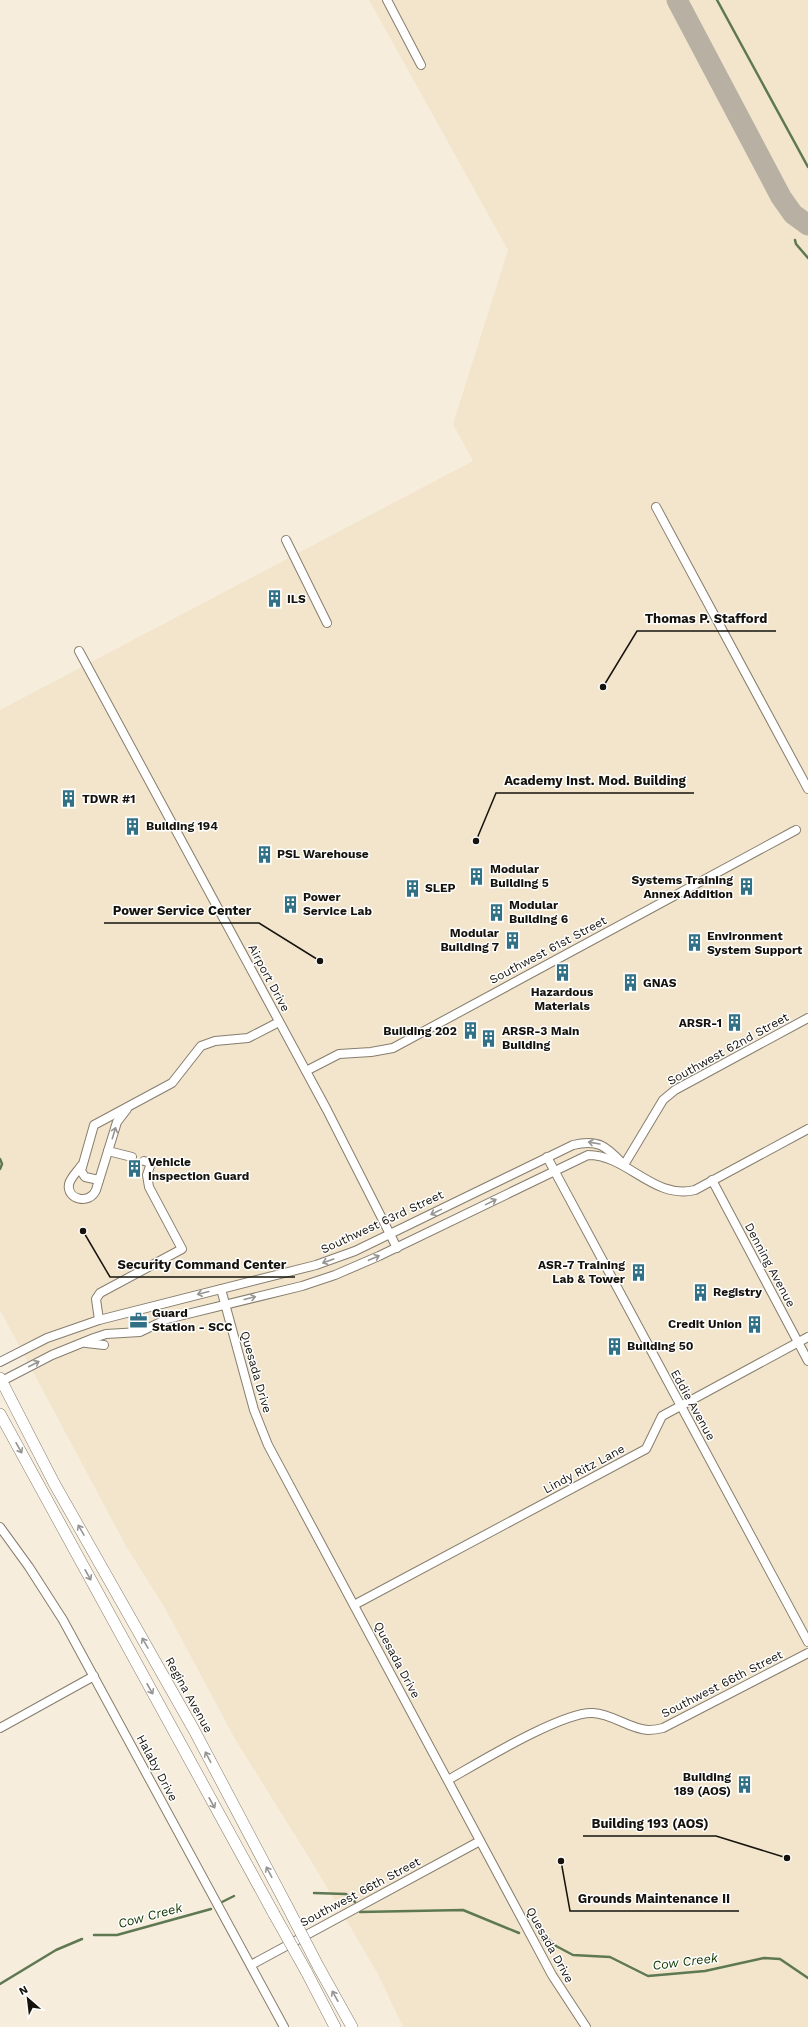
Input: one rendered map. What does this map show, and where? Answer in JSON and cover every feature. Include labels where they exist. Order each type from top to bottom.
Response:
[{"type":"main road","name":"Regina Avenue","points":[[1,1380],[54,1484],[194,1730],[318,1966],[352,2027]]},
{"type":"main road","points":[[0,1414],[336,2027]]},
{"type":"street","points":[[387,0],[421,65]]},
{"type":"street","points":[[656,507],[808,789]]},
{"type":"street","points":[[286,540],[327,623]]},
{"type":"street","name":"Airport Drive","points":[[79,650],[280,1022],[397,1248]]},
{"type":"street","name":"Southwest 61st Street","points":[[306,1071],[339,1054],[371,1052],[393,1048],[796,830]]},
{"type":"street","name":"Southwest 62nd Street","points":[[624,1165],[663,1100],[674,1090],[808,1018]]},
{"type":"street","points":[[99,1180],[85,1177],[80,1171],[94,1125],[172,1083],[202,1046],[215,1041],[248,1038],[280,1022]]},
{"type":"street","points":[[81,1166],[69,1183],[73,1196],[80,1199],[89,1198],[94,1195],[117,1122],[130,1106]]},
{"type":"street","name":"Southwest 63rd Street","points":[[1,1380],[75,1345],[106,1334],[140,1332],[167,1319],[302,1286],[335,1275],[397,1248],[588,1155],[600,1155],[624,1165],[661,1188],[672,1192],[684,1192],[695,1190],[808,1129]]},
{"type":"street","name":"Southwest 63rd Street","points":[[0,1362],[47,1338],[99,1320],[316,1265],[355,1251],[573,1145],[586,1142],[600,1144],[610,1150],[624,1165]]},
{"type":"street","points":[[108,1151],[132,1157]]},
{"type":"street","name":"Eddie Avenue","points":[[547,1158],[808,1642]]},
{"type":"street","points":[[99,1320],[96,1299],[100,1293],[182,1249],[147,1181],[148,1162]]},
{"type":"street","name":"Denning Avenue","points":[[712,1180],[808,1361]]},
{"type":"street","name":"Quesada Drive","points":[[221,1289],[254,1410],[268,1445],[552,1975],[586,2027]]},
{"type":"street","name":"Lindy Ritz Lane","points":[[354,1605],[646,1449],[662,1416],[808,1337]]},
{"type":"street","points":[[75,1345],[88,1342],[104,1345]]},
{"type":"street","name":"Halaby Drive","points":[[0,1527],[36,1577],[63,1620],[284,2027]]},
{"type":"street","name":"Southwest 66th Street","points":[[448,1780],[549,1725],[573,1716],[592,1712],[610,1716],[648,1730],[664,1728],[808,1652]]},
{"type":"street","points":[[0,1728],[94,1676]]},
{"type":"street","name":"Southwest 66th Street","points":[[250,1965],[480,1841]]},
{"type":"shaded area","points":[[369,0],[808,0],[808,2027],[403,2027],[378,1974],[313,1864],[235,1739],[165,1608],[126,1546],[0,1310],[0,710],[473,461],[453,424],[508,250]]},
{"type":"waterway","points":[[717,0],[808,167]]},
{"type":"waterway","points":[[795,240],[796,244],[808,258]]},
{"type":"waterway","points":[[0,1159],[2,1164],[0,1169]]},
{"type":"waterway","name":"Cow Creek","points":[[314,1893],[346,1894],[355,1902]]},
{"type":"waterway","name":"Cow Creek","points":[[222,1902],[234,1896]]},
{"type":"waterway","name":"Cow Creek","points":[[94,1935],[117,1935],[211,1909]]},
{"type":"waterway","name":"Cow Creek","points":[[360,1912],[463,1910],[519,1933]]},
{"type":"waterway","name":"Cow Creek","points":[[0,1984],[56,1950],[82,1939]]},
{"type":"waterway","name":"Cow Creek","points":[[542,1940],[548,1939],[556,1946],[573,1955],[610,1957],[648,1976],[705,1971],[764,1958],[780,1959],[808,1978]]},
{"type":"taxiway","points":[[677,0],[781,197],[793,214],[808,225]]},
{"type":"place","name":"ILS","points":[[274,599]]},
{"type":"place","name":"Thomas P. Stafford","points":[[603,687]]},
{"type":"place","name":"TDWR #1","points":[[69,799]]},
{"type":"place","name":"Building 194","points":[[133,826]]},
{"type":"place","name":"Academy Inst. Mod. Building","points":[[476,841]]},
{"type":"place","name":"PSL Warehouse","points":[[264,854]]},
{"type":"place","name":"Modular Building 5","points":[[477,876]]},
{"type":"place","name":"Systems Training Annex Addition","points":[[746,887]]},
{"type":"place","name":"SLEP","points":[[412,888]]},
{"type":"place","name":"Power Service Lab","points":[[290,904]]},
{"type":"place","name":"Modular Building 6","points":[[496,912]]},
{"type":"place","name":"Modular Building 7","points":[[512,940]]},
{"type":"place","name":"Environment System Support","points":[[694,943]]},
{"type":"place","name":"Power Service Center","points":[[320,961]]},
{"type":"place","name":"Hazardous Materials","points":[[562,973]]},
{"type":"place","name":"GNAS","points":[[630,983]]},
{"type":"place","name":"ARSR-1","points":[[735,1023]]},
{"type":"place","name":"Building 202","points":[[470,1031]]},
{"type":"place","name":"ARSR-3 Main Building","points":[[489,1038]]},
{"type":"place","name":"Vehicle Inspection Guard","points":[[135,1169]]},
{"type":"place","name":"Security Command Center","points":[[83,1231]]},
{"type":"place","name":"ASR-7 Training Lab & Tower","points":[[638,1272]]},
{"type":"place","name":"Registry","points":[[700,1292]]},
{"type":"place","name":"Guard Station - SCC","points":[[139,1320]]},
{"type":"place","name":"Credit Union","points":[[755,1324]]},
{"type":"place","name":"Building 50","points":[[614,1346]]},
{"type":"place","name":"Building 189 (AOS)","points":[[744,1784]]},
{"type":"place","name":"Building 193 (AOS)","points":[[787,1858]]},
{"type":"place","name":"Grounds Maintenance II","points":[[561,1861]]}]
